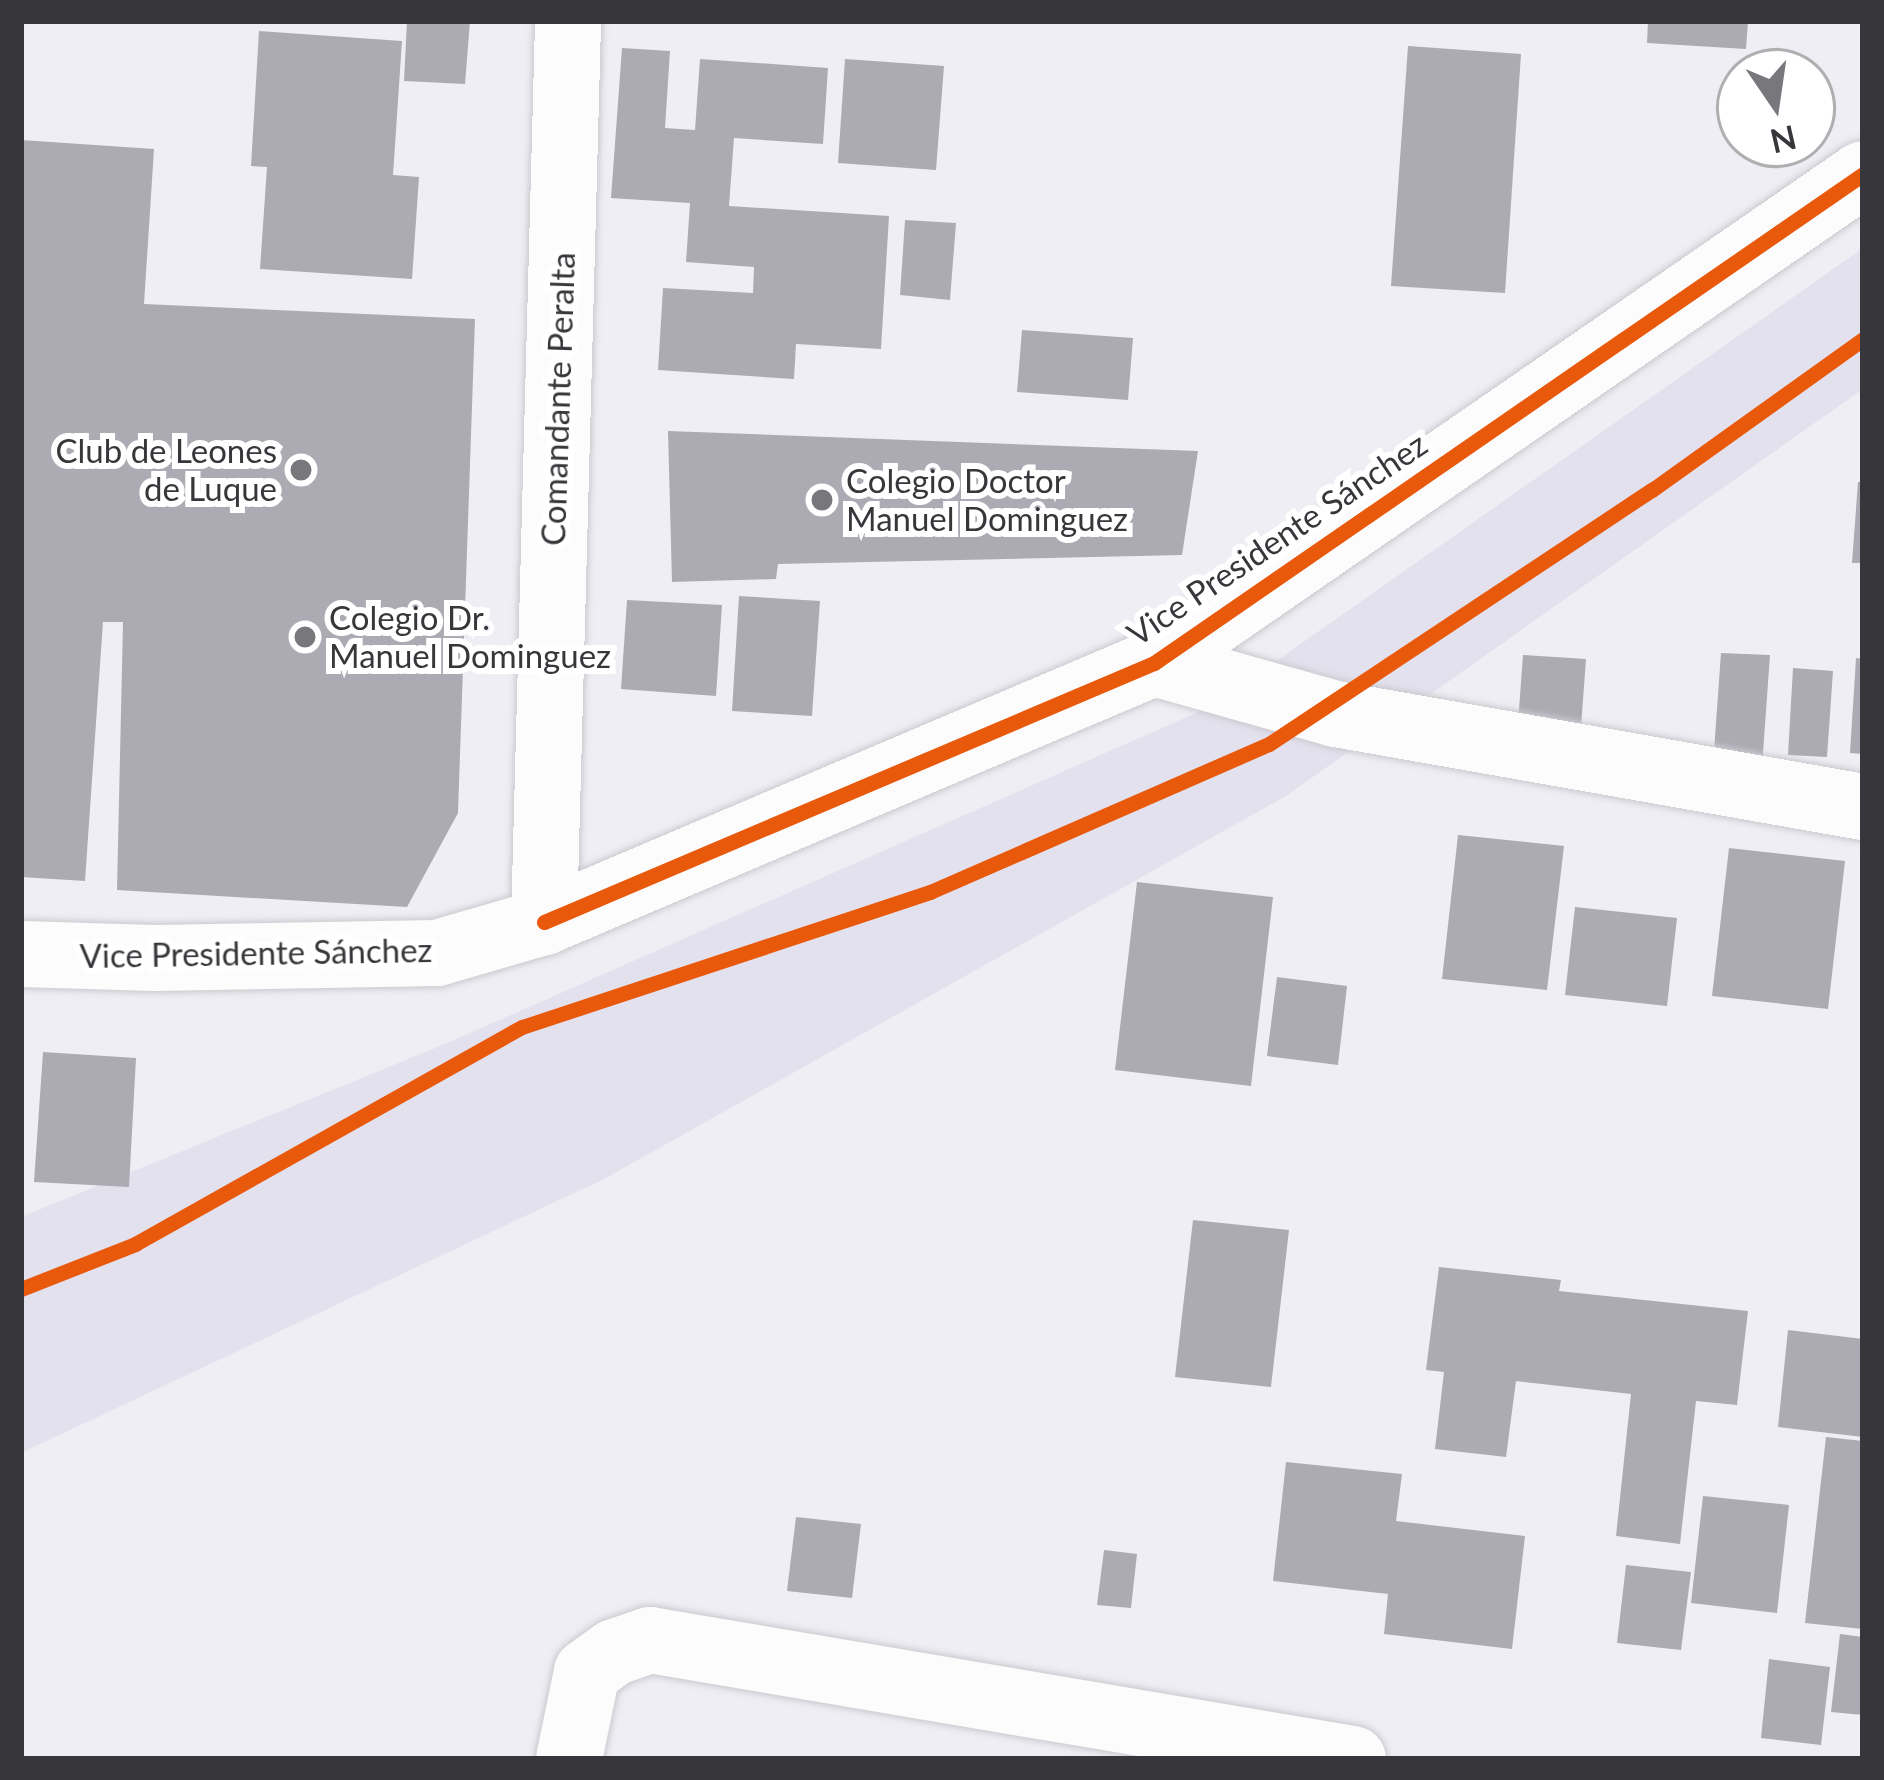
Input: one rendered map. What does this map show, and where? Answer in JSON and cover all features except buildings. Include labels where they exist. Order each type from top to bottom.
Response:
[{"type":"street","name":"Comandante Peralta","points":[[544,922],[568,21]]},
{"type":"street","name":"Vice Presidente Sánchez","points":[[21,955],[437,953],[544,922],[1154,663],[1863,174]]},
{"type":"street","name":"Vice Presidente Sánchez","points":[[1154,663],[1336,714],[1863,807]]},
{"type":"street","points":[[569,1759],[587,1672],[615,1652],[650,1640],[1353,1759]]},
{"type":"shaded area","points":[[1863,248],[1863,389],[1286,796],[604,1179],[21,1453],[21,1217],[445,1044],[1214,705]]},
{"type":"cycle path","points":[[544,922],[1154,663],[1863,174]]},
{"type":"cycle path","points":[[21,1289],[135,1244],[522,1027],[930,892],[1269,744],[1652,490],[1863,339]]},
{"type":"place","name":"Club de Leones de Luque","points":[[301,470]]},
{"type":"place","name":"Colegio Doctor Manuel Dominguez","points":[[822,500]]},
{"type":"place","name":"Colegio Dr. Manuel Dominguez","points":[[305,637]]}]
